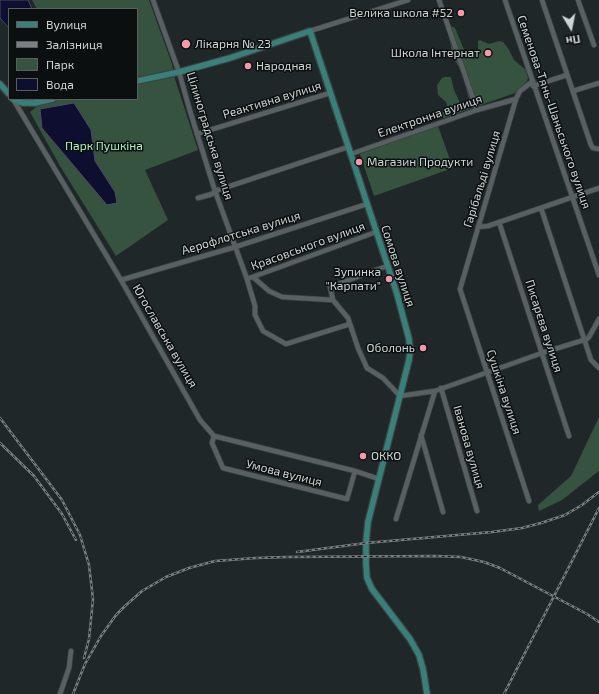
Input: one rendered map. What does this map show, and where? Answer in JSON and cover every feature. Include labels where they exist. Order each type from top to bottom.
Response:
[{"type":"main road","points":[[138,81],[180,72],[230,58],[310,31]]},
{"type":"main road","name":"Сомова вулиця","points":[[310,31],[397,294],[409,339],[409,360],[366,532],[367,578],[372,589],[410,639],[419,654],[427,694]]},
{"type":"main road","points":[[0,84],[8,93]]},
{"type":"main road","points":[[16,100],[23,103],[35,103],[48,100]]},
{"type":"street","name":"Цілиноградська вулиця","points":[[153,0],[180,72],[190,111],[215,191],[247,279],[255,307],[254,316],[264,332],[280,339],[284,344],[350,324]]},
{"type":"street","points":[[310,31],[408,0]]},
{"type":"street","points":[[439,0],[477,110]]},
{"type":"street","name":"Семенова-Тянь-Шаньського вулиця","points":[[505,0],[599,275]]},
{"type":"street","points":[[542,0],[591,145],[593,148],[599,149]]},
{"type":"street","points":[[578,0],[594,46]]},
{"type":"street","points":[[528,85],[535,86],[567,75]]},
{"type":"street","name":"Гарібальді вулиця","points":[[460,289],[516,99],[520,91],[533,81]]},
{"type":"street","points":[[573,91],[599,83]]},
{"type":"street","name":"Реактивна вулиця","points":[[197,134],[330,93]]},
{"type":"street","name":"Електронна вулиця","points":[[351,154],[477,110],[516,99]]},
{"type":"street","name":"Югославська вулиця","points":[[14,100],[121,280],[200,420],[214,436]]},
{"type":"street","points":[[198,198],[348,147]]},
{"type":"street","points":[[478,227],[488,226],[599,188]]},
{"type":"street","name":"Аерофлотська вулиця","points":[[121,280],[235,247],[367,204]]},
{"type":"street","points":[[541,208],[583,340],[591,360],[599,368]]},
{"type":"street","name":"Писарєва вулиця","points":[[499,222],[569,436]]},
{"type":"street","name":"Красовського вулиця","points":[[247,279],[376,232]]},
{"type":"street","points":[[387,266],[330,287],[333,300],[348,318],[358,348],[367,368],[383,378],[400,396],[435,391],[583,340],[590,337],[599,319]]},
{"type":"street","points":[[253,277],[269,291],[282,297],[333,300]]},
{"type":"street","name":"Сушкіна вулиця","points":[[460,289],[530,501]]},
{"type":"street","name":"Іванова вулиця","points":[[441,388],[477,512]]},
{"type":"street","points":[[396,519],[435,391]]},
{"type":"street","points":[[421,435],[443,512]]},
{"type":"street","points":[[214,436],[379,478]]},
{"type":"street","name":"Умова вулиця","points":[[214,436],[212,443],[223,468],[262,478],[347,499],[355,471]]},
{"type":"street","points":[[60,694],[70,668],[71,651]]},
{"type":"green space","name":"Парк Пушкіна","points":[[32,0],[149,0],[172,64],[175,79],[198,150],[145,170],[168,220],[116,256],[60,166],[30,112],[45,100],[138,100],[138,8],[36,8]]},
{"type":"green space","points":[[449,25],[455,28],[465,52],[468,54],[478,52],[478,41],[480,40],[489,44],[499,41],[503,42],[514,60],[526,70],[528,78],[527,81],[515,93],[444,118],[442,117],[442,113],[448,108],[446,102],[438,95],[437,85],[442,78],[451,77],[454,90],[461,105],[467,105],[469,102],[461,70],[451,55],[451,46],[447,28]]},
{"type":"green space","points":[[438,126],[453,168],[374,196],[360,154]]},
{"type":"green space","points":[[599,417],[599,471],[562,500],[539,511],[538,505],[571,476]]},
{"type":"water","points":[[0,0],[28,0],[32,8],[8,8],[8,27],[0,18]]},
{"type":"water","points":[[74,103],[91,130],[95,161],[115,192],[117,203],[107,205],[42,128],[40,109]]},
{"type":"railway","points":[[0,418],[62,500],[80,535],[89,565],[93,599],[89,639],[84,658]]},
{"type":"railway","points":[[0,443],[34,476],[62,514],[76,540]]},
{"type":"railway","points":[[297,552],[366,543],[522,528],[565,515],[582,505],[599,492]]},
{"type":"railway","points":[[504,694],[599,508]]},
{"type":"railway","points":[[73,694],[85,664],[101,636],[116,615],[125,606],[142,591],[166,577],[189,568],[215,561],[286,557],[461,557],[484,562],[500,568],[587,614],[599,622]]},
{"type":"place","name":"Велика школа #52","points":[[461,13]]},
{"type":"place","name":"Лікарня № 23","points":[[186,44]]},
{"type":"place","name":"Школа Інтернат","points":[[488,53]]},
{"type":"place","name":"Народная","points":[[248,66]]},
{"type":"place","name":"Магазин Продукти","points":[[359,162]]},
{"type":"place","name":"Зупинка \"Карпати\"","points":[[389,279]]},
{"type":"place","name":"Оболонь","points":[[423,348]]},
{"type":"place","name":"ОККО","points":[[363,456]]}]
